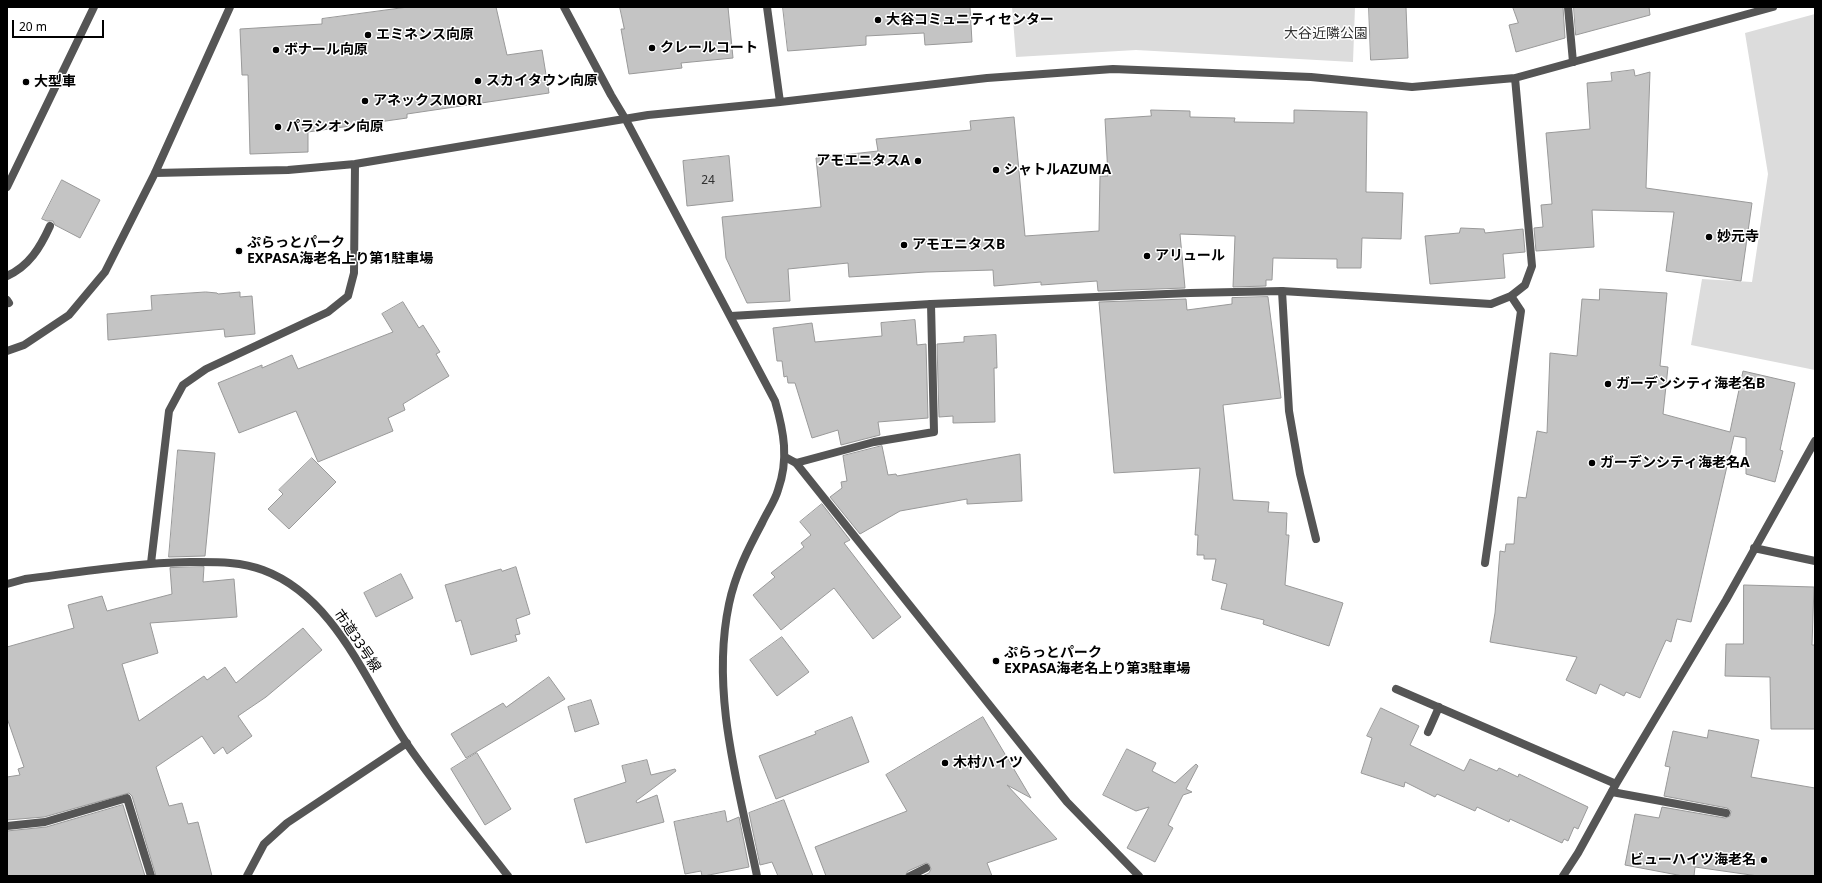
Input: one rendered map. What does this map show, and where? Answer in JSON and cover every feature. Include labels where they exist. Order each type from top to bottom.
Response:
[{"type":"street","points":[[7,187],[94,7]]},
{"type":"street","points":[[7,351],[24,345],[69,315],[105,272],[155,173],[230,7]]},
{"type":"street","points":[[564,7],[731,316],[775,401],[783,429],[785,457],[778,490],[742,560],[729,604],[722,661],[726,718],[757,876]]},
{"type":"street","points":[[767,7],[780,102]]},
{"type":"street","points":[[1568,7],[1573,62]]},
{"type":"street","points":[[155,173],[288,170],[355,164],[626,120],[648,115],[780,102],[987,78],[1113,69],[1311,77],[1412,88],[1515,78],[1773,7]]},
{"type":"street","points":[[731,316],[931,304],[1190,293],[1282,291],[1491,304],[1511,296],[1525,285],[1532,266],[1515,78]]},
{"type":"street","points":[[150,563],[169,411],[183,384],[206,369],[328,312],[348,296],[354,273],[355,164]]},
{"type":"street","points":[[7,276],[18,271],[34,256],[50,226]]},
{"type":"street","points":[[1282,291],[1289,411],[1300,474],[1316,539]]},
{"type":"street","points":[[1485,563],[1521,311],[1511,296]]},
{"type":"street","points":[[796,463],[874,442],[934,432],[931,304]]},
{"type":"street","points":[[1563,876],[1578,853],[1614,788],[1726,600],[1815,441]]},
{"type":"street","points":[[785,457],[796,463],[1067,802],[1139,876]]},
{"type":"street","points":[[1754,548],[1815,561]]},
{"type":"street","name":"市道33号線","points":[[7,584],[25,579],[150,563],[225,561],[263,570],[296,588],[321,611],[346,643],[407,743],[508,876]]},
{"type":"street","points":[[1396,689],[1614,788],[1726,813]]},
{"type":"street","points":[[1428,732],[1439,708]]},
{"type":"street","points":[[247,876],[264,844],[287,823],[407,743]]},
{"type":"street","points":[[7,826],[45,822],[127,798],[151,876]]},
{"type":"street","points":[[910,876],[926,868]]},
{"type":"green space","name":"大谷近隣公園","points":[[1012,7],[1355,7],[1353,62],[1136,50],[1016,57]]},
{"type":"green space","points":[[1815,14],[1815,370],[1691,345],[1702,279],[1752,282],[1768,174],[1745,33]]},
{"type":"building","points":[[408,7],[496,7],[507,55],[542,50],[549,93],[407,114],[407,118],[308,132],[308,152],[250,154],[248,75],[242,75],[240,29],[322,24],[322,19]]},
{"type":"building","points":[[620,7],[728,7],[733,58],[681,63],[682,68],[629,74],[621,29],[624,29]]},
{"type":"building","name":"大谷コミュニティセンター","points":[[783,7],[970,7],[972,42],[925,45],[924,33],[866,36],[866,45],[788,51]]},
{"type":"building","points":[[1369,7],[1406,7],[1408,58],[1371,60]]},
{"type":"building","points":[[1513,7],[1563,7],[1565,38],[1516,52],[1509,25],[1518,23]]},
{"type":"building","points":[[1574,7],[1649,7],[1650,15],[1576,35]]},
{"type":"building","points":[[1634,70],[1635,76],[1650,72],[1646,188],[1752,203],[1741,281],[1666,271],[1674,212],[1592,210],[1594,247],[1536,251],[1534,228],[1543,227],[1541,205],[1552,204],[1546,133],[1590,129],[1587,83],[1612,81],[1611,73]]},
{"type":"building","points":[[1151,110],[1190,111],[1190,117],[1235,118],[1234,122],[1294,123],[1294,110],[1367,112],[1366,192],[1403,193],[1401,239],[1362,238],[1361,268],[1337,268],[1337,259],[1273,258],[1272,280],[1266,280],[1266,286],[1233,287],[1235,236],[1180,234],[1185,288],[1098,291],[1097,281],[1041,285],[1041,282],[994,286],[993,270],[926,272],[849,277],[848,263],[788,269],[790,301],[747,303],[726,258],[722,217],[821,207],[816,158],[878,151],[876,139],[971,130],[970,121],[1014,117],[1025,236],[1099,231],[1100,176],[1108,176],[1105,119],[1151,116]]},
{"type":"building","points":[[729,156],[733,201],[687,206],[683,161]]},
{"type":"building","points":[[62,180],[100,200],[80,238],[55,225],[53,221],[42,219]]},
{"type":"building","points":[[1461,228],[1484,229],[1485,233],[1523,229],[1525,252],[1503,254],[1505,278],[1430,284],[1425,236],[1459,233]]},
{"type":"building","points":[[1600,289],[1667,293],[1660,366],[1668,367],[1663,414],[1730,432],[1743,371],[1795,383],[1780,450],[1783,451],[1775,482],[1746,474],[1746,438],[1734,436],[1691,622],[1677,619],[1671,642],[1666,640],[1640,698],[1626,692],[1624,696],[1600,684],[1596,694],[1566,680],[1577,657],[1490,642],[1495,613],[1500,551],[1505,552],[1506,544],[1514,544],[1518,497],[1526,498],[1537,431],[1547,433],[1550,353],[1577,356],[1582,299],[1599,300]]},
{"type":"building","points":[[206,292],[218,294],[240,292],[240,297],[252,296],[255,334],[225,337],[224,329],[108,340],[107,314],[152,310],[151,296]]},
{"type":"building","points":[[1268,297],[1281,398],[1223,405],[1233,500],[1269,502],[1268,512],[1287,513],[1286,535],[1289,535],[1285,585],[1343,603],[1329,646],[1263,624],[1264,620],[1221,609],[1227,584],[1212,580],[1216,559],[1204,559],[1204,555],[1197,555],[1198,535],[1195,535],[1200,468],[1114,473],[1099,302],[1186,299],[1187,310],[1232,304],[1232,298]]},
{"type":"building","points":[[403,302],[419,328],[423,325],[440,352],[436,354],[449,376],[403,404],[405,410],[388,418],[393,431],[318,462],[296,411],[239,433],[218,383],[262,365],[262,368],[292,355],[298,369],[393,332],[382,314]]},
{"type":"building","points":[[915,320],[917,345],[926,344],[928,418],[878,422],[880,435],[841,445],[838,430],[812,438],[795,383],[788,383],[787,376],[784,377],[782,361],[777,361],[773,328],[812,323],[815,342],[882,336],[881,323]]},
{"type":"building","points":[[996,335],[997,368],[994,368],[995,422],[953,423],[953,416],[939,417],[937,344],[964,342],[964,337]]},
{"type":"building","points":[[882,446],[888,475],[896,474],[897,476],[1020,454],[1022,501],[967,504],[967,499],[900,511],[860,534],[830,497],[842,488],[841,482],[847,481],[843,456]]},
{"type":"building","points":[[178,450],[215,453],[205,556],[169,557]]},
{"type":"building","points":[[312,458],[336,482],[289,529],[268,509],[283,494],[279,490]]},
{"type":"building","points":[[822,504],[850,540],[844,543],[901,617],[873,639],[834,588],[781,630],[753,595],[775,577],[771,573],[804,547],[801,543],[811,535],[800,522]]},
{"type":"building","points":[[204,567],[203,582],[234,579],[237,617],[150,623],[158,653],[122,664],[139,721],[204,676],[207,680],[225,667],[236,683],[303,628],[322,650],[266,697],[238,716],[252,736],[227,754],[223,747],[214,754],[202,736],[156,767],[169,806],[182,803],[188,824],[198,822],[212,876],[156,876],[132,796],[129,793],[44,817],[7,820],[7,777],[20,775],[18,769],[24,767],[7,718],[7,647],[74,628],[68,605],[102,596],[107,611],[172,594],[170,568]]},
{"type":"building","points":[[516,567],[530,614],[516,619],[520,634],[515,635],[517,641],[471,655],[461,620],[456,622],[445,585],[501,569],[502,571]]},
{"type":"building","points":[[401,574],[413,598],[376,617],[364,593]]},
{"type":"building","points":[[1744,585],[1814,587],[1812,645],[1815,645],[1815,729],[1771,729],[1770,677],[1725,676],[1726,644],[1743,644]]},
{"type":"building","points":[[782,637],[809,672],[777,696],[750,660]]},
{"type":"building","points":[[549,677],[565,699],[466,758],[451,734],[503,703],[506,707]]},
{"type":"building","points":[[591,700],[599,724],[575,732],[568,707]]},
{"type":"building","points":[[1381,708],[1419,726],[1410,745],[1464,771],[1470,759],[1497,771],[1499,768],[1518,777],[1519,774],[1588,807],[1578,829],[1574,827],[1568,841],[1564,839],[1562,843],[1510,819],[1509,822],[1477,807],[1475,811],[1437,794],[1435,797],[1405,782],[1404,787],[1361,773],[1372,738],[1367,736]]},
{"type":"building","points":[[852,717],[869,762],[776,799],[759,756],[816,734],[815,732]]},
{"type":"building","points":[[983,717],[1031,798],[1007,785],[1057,839],[987,863],[992,876],[922,876],[929,873],[931,869],[929,864],[926,863],[908,871],[905,876],[826,876],[815,847],[907,811],[886,775]]},
{"type":"building","points":[[1709,730],[1759,740],[1751,777],[1815,788],[1815,876],[1758,876],[1695,867],[1694,876],[1683,876],[1625,865],[1635,814],[1659,818],[1662,807],[1725,818],[1730,816],[1731,811],[1727,808],[1664,796],[1670,767],[1665,766],[1673,731],[1707,738]]},
{"type":"building","points":[[1127,749],[1156,763],[1152,771],[1175,783],[1196,764],[1198,766],[1186,789],[1192,792],[1183,795],[1168,825],[1173,828],[1155,862],[1127,848],[1149,807],[1136,811],[1103,795]]},
{"type":"building","points":[[477,753],[511,809],[485,825],[451,769]]},
{"type":"building","points":[[647,760],[651,775],[675,769],[676,771],[636,801],[637,803],[657,795],[664,822],[586,843],[574,799],[626,782],[622,766]]},
{"type":"building","points":[[784,800],[813,876],[778,876],[772,862],[760,865],[749,813]]},
{"type":"building","points":[[123,805],[145,876],[7,876],[7,831],[46,827]]},
{"type":"building","points":[[725,811],[727,822],[739,817],[749,867],[704,876],[702,876],[701,871],[685,874],[674,822]]},
{"type":"place","name":"大谷コミュニティセンター","points":[[878,20]]},
{"type":"place","name":"エミネンス向原","points":[[368,35]]},
{"type":"place","name":"クレールコート","points":[[652,48]]},
{"type":"place","name":"ボナール向原","points":[[276,50]]},
{"type":"place","name":"スカイタウン向原","points":[[478,81]]},
{"type":"place","name":"大型車","points":[[26,82]]},
{"type":"place","name":"アネックスMORI","points":[[365,101]]},
{"type":"place","name":"パラシオン向原","points":[[278,127]]},
{"type":"place","name":"アモエニタスA","points":[[918,161]]},
{"type":"place","name":"シャトルAZUMA","points":[[996,170]]},
{"type":"place","name":"妙元寺","points":[[1709,237]]},
{"type":"place","name":"アモエニタスB","points":[[904,245]]},
{"type":"place","name":"ぷらっとパーク EXPASA海老名上り第1駐車場","points":[[239,251]]},
{"type":"place","name":"アリュール","points":[[1147,256]]},
{"type":"place","name":"ガーデンシティ海老名B","points":[[1608,384]]},
{"type":"place","name":"ガーデンシティ海老名A","points":[[1592,463]]},
{"type":"place","name":"ぷらっとパーク EXPASA海老名上り第3駐車場","points":[[996,661]]},
{"type":"place","name":"木村ハイツ","points":[[945,763]]},
{"type":"place","name":"ビューハイツ海老名","points":[[1764,860]]}]
